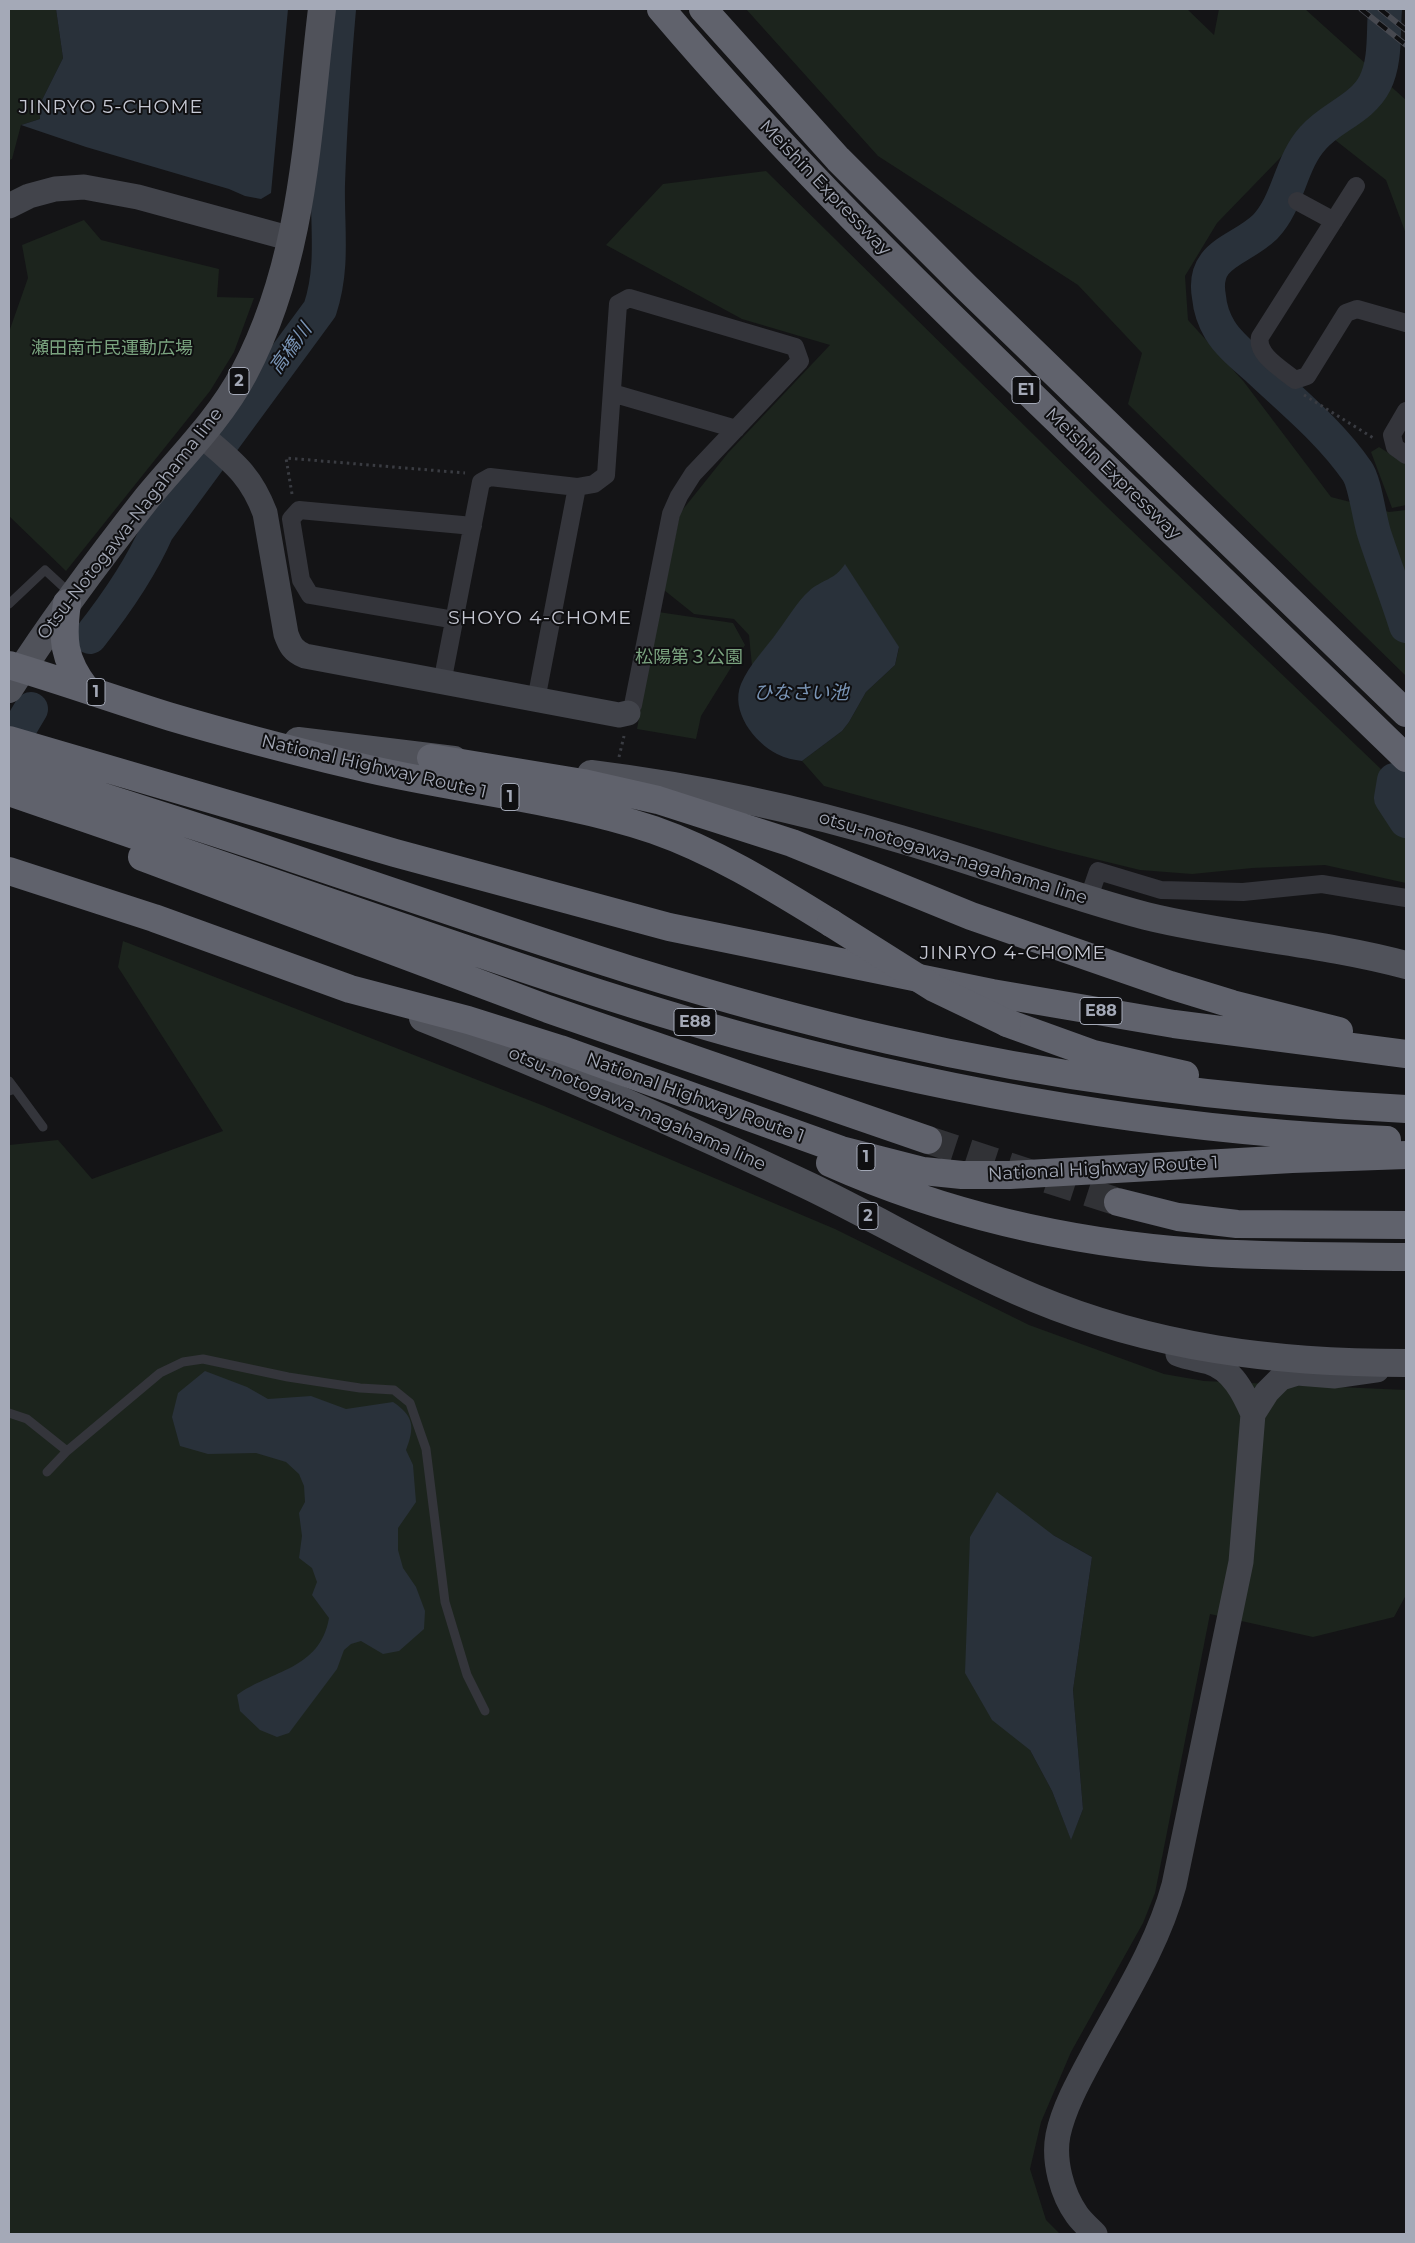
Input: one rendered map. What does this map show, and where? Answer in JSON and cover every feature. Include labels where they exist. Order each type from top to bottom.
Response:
[{"type":"highway","name":"Meishin Expressway","points":[[661,9],[712,69],[812,178],[913,279],[1406,758]]},
{"type":"highway","name":"Meishin Expressway","points":[[703,9],[844,166],[1406,713]]},
{"type":"highway","points":[[70,599],[64,644],[74,673],[86,689]]},
{"type":"highway","name":"National Highway Route 1","points":[[13,675],[86,689],[171,717],[359,767],[596,814],[652,830],[691,844],[727,861],[831,923],[934,988],[1007,1023],[1093,1054],[1193,1077],[1294,1091],[1406,1099]]},
{"type":"highway","points":[[431,758],[583,783],[658,800],[792,843],[971,916],[1170,985],[1290,1018],[1406,1044]]},
{"type":"highway","name":"E88","points":[[15,763],[395,853],[669,927],[992,993],[1174,1024],[1406,1054]]},
{"type":"highway","name":"E88","points":[[15,763],[623,968],[730,1000],[842,1029],[970,1058],[1115,1083],[1279,1101],[1406,1109]]},
{"type":"highway","name":"E88","points":[[15,763],[535,973],[633,1004],[804,1053],[963,1088],[1110,1112],[1272,1132],[1406,1140]]},
{"type":"highway","name":"E88","points":[[9,807],[548,1009],[928,1140]]},
{"type":"highway","name":"National Highway Route 1","points":[[9,871],[154,918],[350,989],[468,1020],[626,1072],[798,1136],[865,1157],[923,1171],[962,1175],[1010,1176],[1292,1159],[1406,1155]]},
{"type":"highway","points":[[626,1072],[890,1188],[939,1204],[1003,1220],[1097,1240],[1197,1252],[1406,1257]]},
{"type":"highway","points":[[1118,1202],[1178,1217],[1237,1224],[1406,1225]]},
{"type":"main road","name":"Otsu-Notogawa-Nagahama line","points":[[13,675],[70,599],[211,443],[265,330],[278,295],[300,203],[322,9]]},
{"type":"main road","name":"otsu-notogawa-nagahama line","points":[[171,717],[262,736],[431,758],[615,777],[764,804],[901,839],[1088,900],[1148,916],[1326,947],[1406,965]]},
{"type":"main road","name":"otsu-notogawa-nagahama line","points":[[350,989],[550,1070],[662,1118],[812,1188],[1032,1297],[1124,1329],[1164,1340],[1266,1358],[1348,1363],[1406,1363]]},
{"type":"street","points":[[1356,186],[1260,337],[1261,352],[1295,380],[1307,376],[1346,313],[1357,309],[1406,322]]},
{"type":"street","points":[[9,206],[29,196],[55,189],[84,188],[138,196],[292,240]]},
{"type":"street","points":[[1297,201],[1334,221]]},
{"type":"street","points":[[211,443],[240,468],[258,496],[265,513],[286,634],[290,645],[297,653],[442,683],[619,715],[626,723],[633,705],[671,514],[679,496],[693,474],[800,361],[795,348],[629,298],[618,304],[606,475],[594,484],[577,487],[490,477],[481,482],[442,683]]},
{"type":"street","points":[[612,393],[736,429]]},
{"type":"street","points":[[1406,411],[1392,435],[1393,443],[1406,455]]},
{"type":"street","points":[[536,700],[577,487]]},
{"type":"street","points":[[455,620],[310,595],[301,580],[291,519],[299,510],[473,526]]},
{"type":"street","points":[[1088,900],[1098,871],[1161,890],[1244,892],[1322,884],[1406,898]]},
{"type":"street","points":[[1124,1329],[1156,1346],[1187,1357],[1210,1362],[1222,1369],[1242,1390],[1254,1414]]},
{"type":"street","points":[[1095,2234],[1077,2215],[1064,2190],[1058,2163],[1058,2136],[1078,2084],[1156,1937],[1174,1885],[1242,1562],[1254,1414],[1267,1392],[1281,1378],[1297,1373],[1336,1376],[1366,1373],[1406,1363]]},
{"type":"lane","points":[[9,604],[45,570],[70,599]]},
{"type":"lane","points":[[9,1080],[12,1090],[43,1127]]},
{"type":"lane","points":[[46,1472],[66,1451],[160,1373],[183,1362],[202,1358],[296,1378],[360,1388],[394,1390],[410,1403],[426,1448],[445,1602],[466,1674],[485,1711]]},
{"type":"lane","points":[[9,1413],[27,1419],[66,1451]]},
{"type":"path","points":[[1295,380],[1302,393],[1380,442],[1393,443]]},
{"type":"path","points":[[299,510],[294,502],[286,458],[474,474],[481,482]]},
{"type":"path","points":[[620,756],[626,723]]},
{"type":"green space","points":[[9,9],[56,9],[63,58],[39,106],[40,119],[21,125],[12,159],[9,160]]},
{"type":"green space","points":[[746,9],[1187,9],[1214,35],[1219,9],[1305,9],[1406,100],[1406,234],[1386,180],[1311,121],[1280,158],[1217,223],[1185,276],[1188,320],[1244,382],[1331,497],[1389,512],[1406,510],[1406,676],[1128,404],[1142,353],[1078,285],[878,156]]},
{"type":"green space","points":[[766,171],[1107,507],[1406,793],[1406,883],[1325,865],[1252,868],[1192,874],[1140,870],[1058,850],[824,786],[802,761],[842,731],[866,692],[895,665],[899,648],[845,565],[839,574],[809,591],[752,666],[749,635],[734,619],[694,614],[664,590],[680,513],[728,453],[830,345],[742,319],[606,245],[663,184]]},
{"type":"green space","name":"瀬田南市民運動広場","points":[[84,220],[101,240],[219,269],[217,297],[254,298],[234,352],[210,391],[66,571],[9,516],[9,332],[28,278],[22,245]]},
{"type":"green space","points":[[1379,447],[1406,464],[1406,505],[1392,508],[1371,452]]},
{"type":"green space","name":"松陽第３公園","points":[[658,612],[733,623],[745,645],[701,716],[696,739],[637,729]]},
{"type":"green space","points":[[123,941],[544,1106],[835,1229],[1029,1325],[1164,1374],[1204,1381],[1406,1390],[1406,1595],[1394,1617],[1313,1637],[1210,1614],[1155,1893],[1143,1923],[1071,2052],[1041,2122],[1030,2169],[1046,2220],[1060,2234],[9,2234],[9,1145],[58,1140],[92,1179],[223,1131],[118,967]],"holes":[[[1053,1535],[1092,1557],[1073,1690],[1083,1809],[1071,1839],[1052,1791],[1030,1750]]]},
{"type":"water","points":[[56,9],[288,9],[271,193],[261,199],[245,196],[229,189],[86,147],[21,125],[40,119],[39,106],[63,58]]},
{"type":"water","name":"ひなさい池","points":[[845,564],[899,647],[895,665],[866,692],[842,731],[802,761],[786,758],[768,749],[746,725],[739,705],[738,694],[741,684],[753,663],[801,600],[814,587],[837,573]]},
{"type":"water","points":[[205,1371],[247,1387],[268,1399],[311,1396],[346,1409],[393,1402],[405,1412],[411,1423],[411,1435],[406,1450],[413,1465],[416,1502],[398,1528],[398,1550],[403,1568],[416,1587],[425,1611],[424,1629],[399,1651],[383,1654],[361,1641],[351,1644],[344,1650],[337,1669],[289,1733],[277,1737],[260,1730],[240,1711],[237,1695],[305,1659],[316,1648],[324,1635],[329,1618],[312,1595],[317,1582],[312,1568],[299,1558],[302,1536],[299,1513],[305,1502],[304,1486],[299,1474],[286,1462],[256,1453],[208,1454],[180,1446],[172,1417],[178,1393]]},
{"type":"water","points":[[997,1492],[1053,1535],[1092,1557],[1073,1690],[1083,1809],[1071,1840],[1052,1791],[1030,1750],[992,1720],[965,1673],[970,1537]]},
{"type":"waterway","name":"高橋川","points":[[90,637],[127,586],[157,531],[320,309],[327,278],[329,247],[328,184],[332,96],[339,9]]},
{"type":"waterway","points":[[1385,9],[1381,66],[1375,83],[1362,100],[1328,124],[1313,138],[1299,159],[1285,194],[1273,217],[1255,235],[1216,262],[1208,282],[1211,310],[1224,336],[1324,431],[1347,457],[1360,476],[1374,533],[1406,626]]},
{"type":"waterway","name":"高橋川","points":[[9,746],[31,709]]},
{"type":"waterway","points":[[1394,780],[1391,798],[1406,821]]},
{"type":"tunnel","points":[[928,1140],[1118,1202]]},
{"type":"railway","points":[[1361,9],[1406,45]]},
{"type":"railway","points":[[1380,9],[1406,30]]},
{"type":"district","name":"JINRYO 5-CHOME","points":[[111,107]]},
{"type":"district","name":"SHOYO 4-CHOME","points":[[540,618]]},
{"type":"district","name":"JINRYO 4-CHOME","points":[[1013,953]]}]
